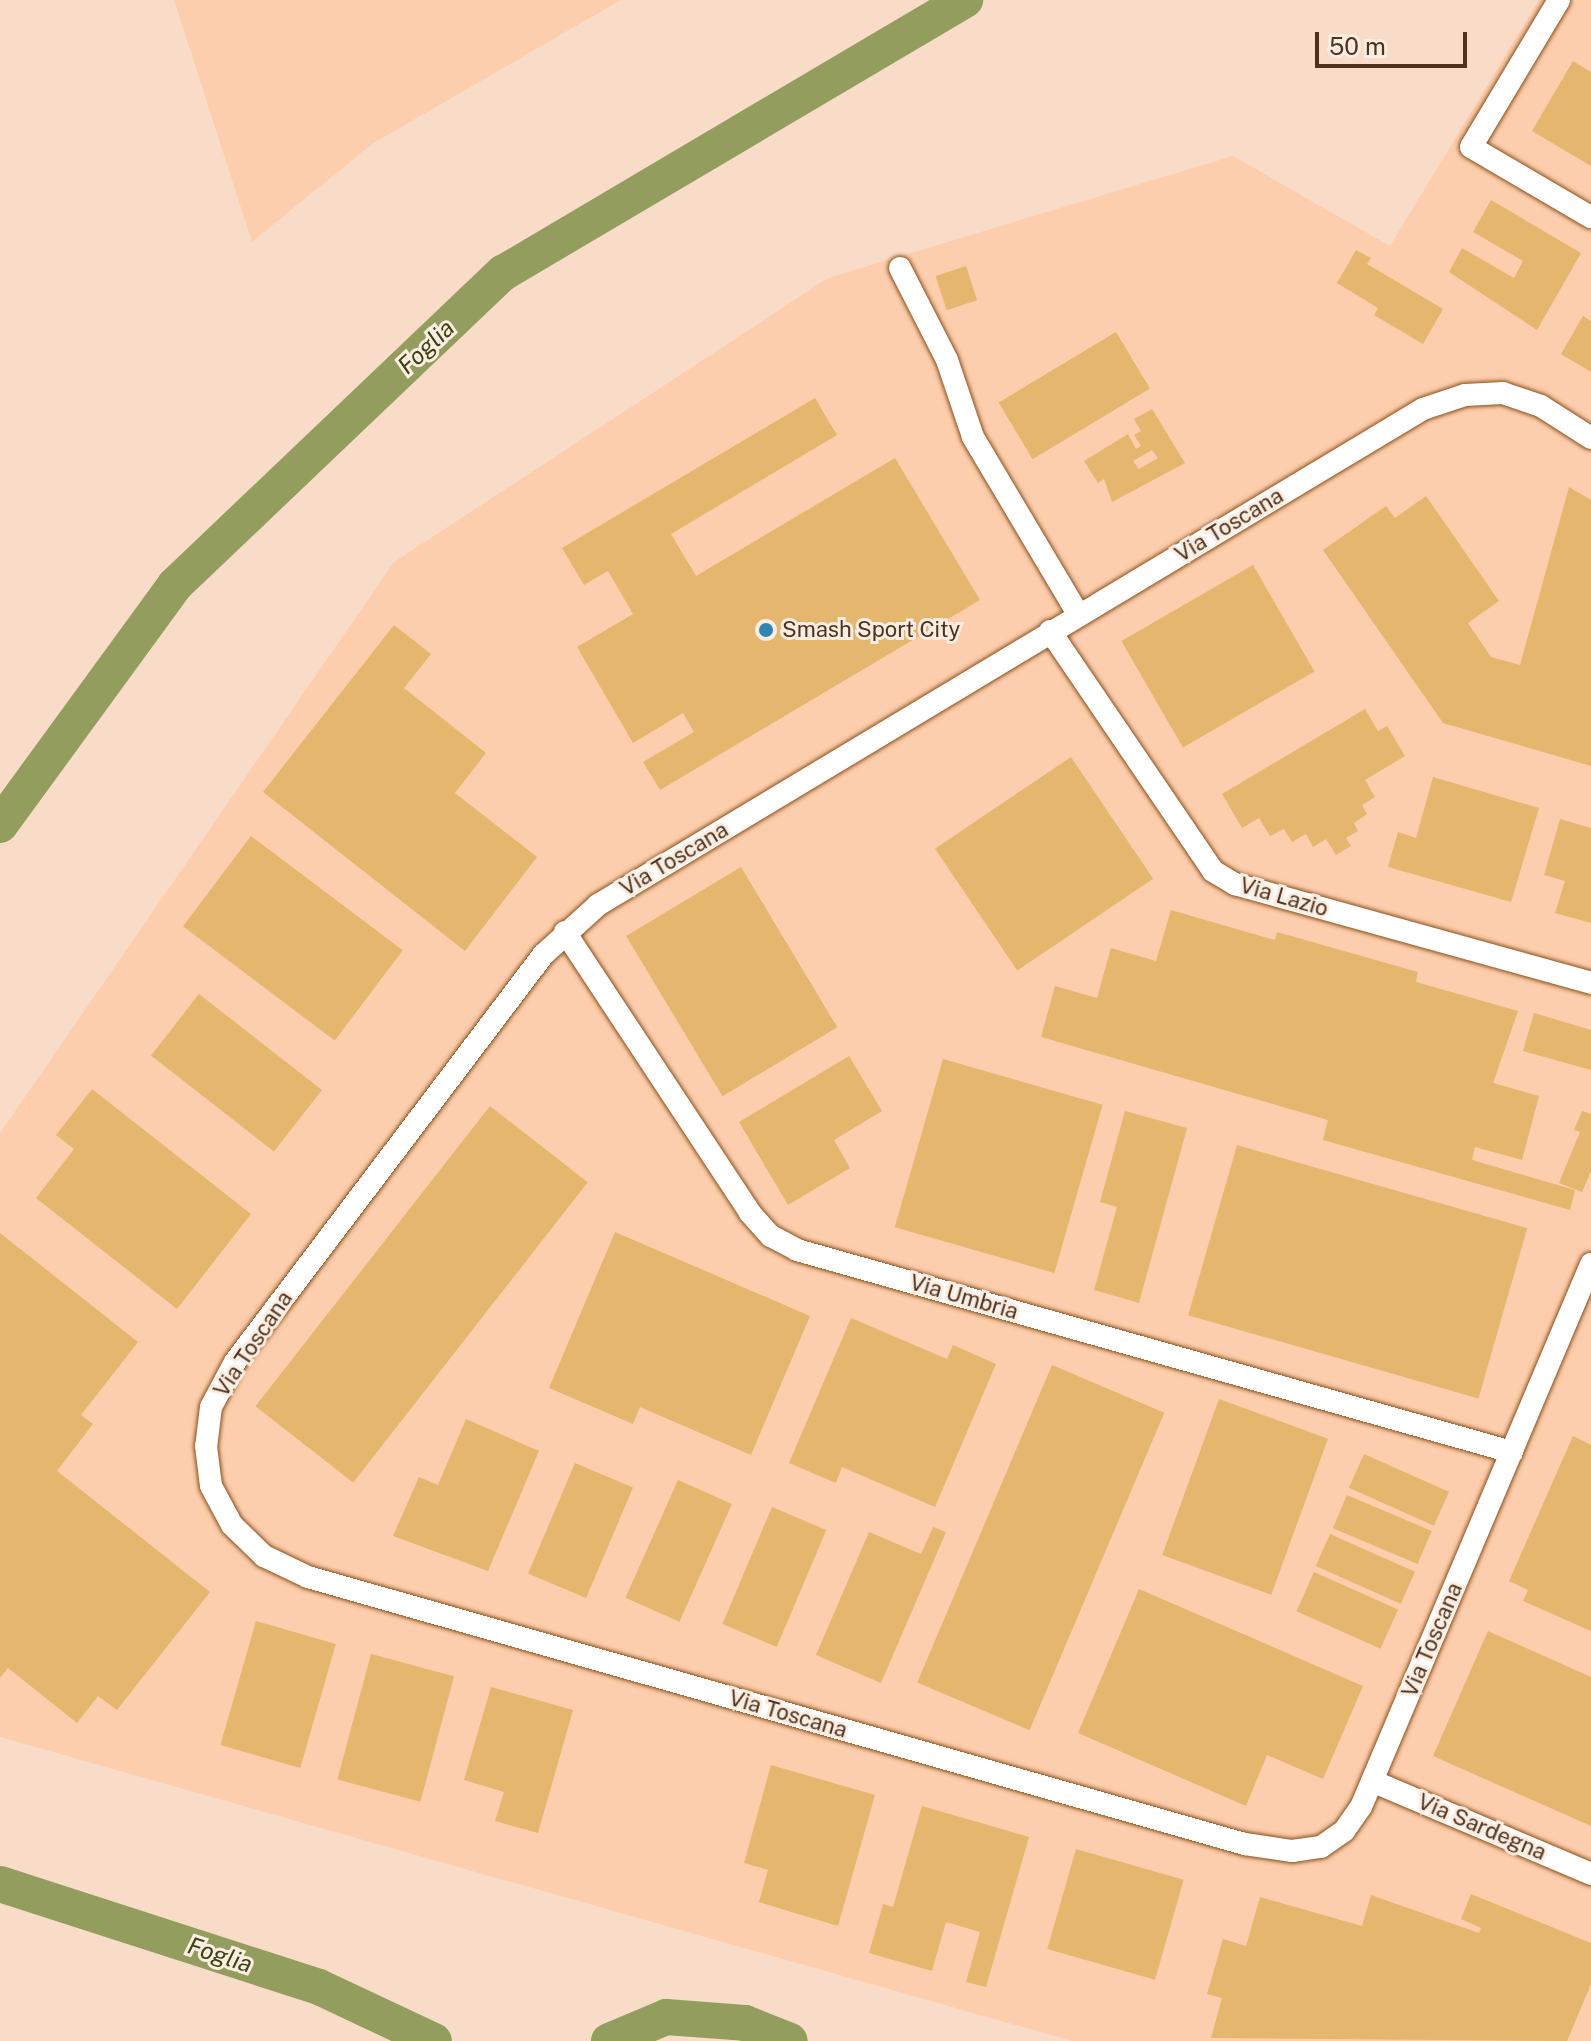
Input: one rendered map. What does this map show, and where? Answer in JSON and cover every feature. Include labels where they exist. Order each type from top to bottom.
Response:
[{"type":"street","points":[[1559,0],[1471,147],[1591,217]]},
{"type":"street","points":[[900,268],[947,360],[973,437],[1078,614]]},
{"type":"street","name":"Via Toscana","points":[[1591,438],[1541,406],[1503,393],[1465,395],[1423,409],[611,897],[565,932],[235,1362],[211,1407],[206,1446],[211,1486],[232,1525],[264,1556],[308,1577],[1245,1844],[1292,1851],[1321,1847],[1344,1831],[1372,1781],[1591,1264]]},
{"type":"street","name":"Via Lazio","points":[[1050,631],[1213,871],[1235,884],[1591,983]]},
{"type":"street","name":"Via Umbria","points":[[565,932],[750,1213],[771,1236],[797,1250],[1512,1452]]},
{"type":"street","name":"Via Sardegna","points":[[1372,1781],[1591,1874]]},
{"type":"shaded area","points":[[174,0],[621,0],[372,144],[252,242]]},
{"type":"shaded area","points":[[1539,0],[1591,0],[1591,2041],[1072,2041],[0,1737],[0,1133],[394,562],[828,278],[1233,156],[1390,246]]},
{"type":"building","points":[[1573,61],[1591,72],[1591,166],[1532,131]]},
{"type":"building","points":[[1491,200],[1581,253],[1537,330],[1449,272],[1462,248],[1514,278],[1523,261],[1473,232]]},
{"type":"building","points":[[1356,250],[1371,258],[1367,264],[1443,309],[1423,344],[1374,315],[1378,308],[1337,283]]},
{"type":"building","points":[[966,266],[977,300],[947,310],[936,276]]},
{"type":"building","points":[[1583,316],[1591,321],[1591,372],[1561,354]]},
{"type":"building","points":[[1116,332],[1150,389],[1033,459],[999,403]]},
{"type":"building","name":"Smash Sport City","points":[[815,398],[837,435],[671,534],[696,576],[895,458],[980,600],[660,790],[643,762],[694,732],[683,713],[633,743],[577,647],[633,614],[608,571],[584,585],[562,548]]},
{"type":"building","points":[[1152,409],[1185,463],[1112,502],[1104,479],[1098,483],[1084,461],[1128,434],[1136,449],[1141,446],[1134,435],[1141,431],[1134,419]],"holes":[[[1152,450],[1158,458],[1139,469],[1133,461]]]},
{"type":"building","points":[[1569,487],[1591,500],[1591,766],[1443,723],[1323,550],[1386,506],[1395,518],[1426,496],[1499,601],[1468,623],[1491,657],[1520,665]]},
{"type":"building","points":[[1253,565],[1314,672],[1183,748],[1121,641]]},
{"type":"building","points":[[394,625],[431,654],[404,688],[486,753],[455,793],[537,857],[465,951],[263,792]]},
{"type":"building","points":[[1365,709],[1378,731],[1387,726],[1405,756],[1365,780],[1375,797],[1362,805],[1367,814],[1354,823],[1358,831],[1346,838],[1351,846],[1336,855],[1326,839],[1313,847],[1306,834],[1292,842],[1284,829],[1270,836],[1259,818],[1242,828],[1222,794]]},
{"type":"building","points":[[1071,757],[1153,879],[1017,971],[935,849]]},
{"type":"building","points":[[1433,777],[1539,808],[1511,902],[1388,867],[1398,832],[1416,838]]},
{"type":"building","points":[[1560,819],[1591,828],[1591,923],[1555,913],[1565,881],[1544,875]]},
{"type":"building","points":[[251,836],[403,950],[335,1041],[183,926]]},
{"type":"building","points":[[741,867],[837,1027],[722,1096],[626,936]]},
{"type":"building","points":[[1171,910],[1275,940],[1277,932],[1418,972],[1416,982],[1518,1011],[1493,1083],[1539,1096],[1522,1160],[1475,1147],[1472,1160],[1575,1190],[1570,1210],[1323,1140],[1328,1120],[1041,1037],[1055,986],[1097,998],[1111,948],[1156,961]]},
{"type":"building","points":[[199,994],[322,1090],[274,1152],[151,1055]]},
{"type":"building","points":[[1534,1013],[1591,1030],[1591,1070],[1523,1051]]},
{"type":"building","points":[[849,1056],[882,1111],[834,1140],[850,1168],[788,1205],[739,1122]]},
{"type":"building","points":[[943,1059],[1103,1105],[1054,1273],[895,1227]]},
{"type":"building","points":[[92,1089],[251,1214],[177,1309],[36,1198],[74,1149],[56,1135]]},
{"type":"building","points":[[490,1106],[588,1182],[353,1483],[255,1406]]},
{"type":"building","points":[[1125,1111],[1187,1128],[1139,1303],[1094,1290],[1117,1207],[1100,1202]]},
{"type":"building","points":[[1582,1111],[1591,1114],[1591,1171],[1582,1192],[1559,1183],[1580,1132],[1574,1130]]},
{"type":"building","points":[[1237,1145],[1527,1228],[1479,1398],[1188,1315]]},
{"type":"building","points":[[615,1232],[810,1316],[751,1455],[640,1407],[633,1424],[549,1388]]},
{"type":"building","points":[[0,1233],[138,1342],[81,1415],[93,1424],[57,1471],[210,1592],[117,1710],[98,1696],[77,1723],[8,1668],[0,1678]]},
{"type":"building","points":[[851,1318],[947,1359],[953,1345],[996,1364],[935,1507],[842,1467],[836,1483],[789,1463]]},
{"type":"building","points":[[1052,1365],[1164,1413],[1029,1730],[917,1683]]},
{"type":"building","points":[[1219,1399],[1328,1439],[1271,1595],[1162,1555]]},
{"type":"building","points":[[466,1419],[539,1451],[488,1571],[393,1536],[419,1477],[438,1485]]},
{"type":"building","points":[[1573,1436],[1591,1445],[1591,1631],[1523,1601],[1528,1590],[1509,1581]]},
{"type":"building","points":[[1364,1454],[1449,1492],[1434,1526],[1349,1488]]},
{"type":"building","points":[[575,1463],[633,1488],[586,1598],[528,1573]]},
{"type":"building","points":[[678,1480],[732,1504],[679,1622],[626,1598]]},
{"type":"building","points":[[1347,1495],[1432,1531],[1418,1564],[1333,1528]]},
{"type":"building","points":[[772,1507],[826,1530],[777,1647],[722,1624]]},
{"type":"building","points":[[933,1527],[946,1532],[881,1683],[816,1655],[869,1532],[921,1554]]},
{"type":"building","points":[[1330,1534],[1415,1572],[1401,1604],[1316,1566]]},
{"type":"building","points":[[1314,1572],[1398,1609],[1381,1649],[1297,1611]]},
{"type":"building","points":[[1139,1589],[1363,1686],[1323,1779],[1267,1755],[1246,1806],[1078,1733]]},
{"type":"building","points":[[256,1621],[336,1644],[300,1768],[220,1745]]},
{"type":"building","points":[[1488,1631],[1591,1677],[1591,1826],[1433,1756]]},
{"type":"building","points":[[371,1654],[454,1676],[420,1802],[337,1780]]},
{"type":"building","points":[[491,1687],[573,1710],[538,1833],[495,1821],[504,1792],[464,1780]]},
{"type":"building","points":[[771,1765],[875,1795],[838,1926],[759,1902],[768,1870],[744,1863]]},
{"type":"building","points":[[922,1806],[1029,1837],[986,1987],[966,1982],[980,1932],[946,1922],[932,1971],[869,1953],[883,1904],[893,1907]]},
{"type":"building","points":[[1076,1849],[1184,1880],[1155,1980],[1047,1949]]},
{"type":"building","points":[[1471,1894],[1591,1943],[1591,1984],[1567,2041],[1211,2038],[1222,1998],[1207,1994],[1223,1939],[1246,1946],[1260,1897],[1362,1926],[1371,1895],[1479,1933],[1481,1928],[1461,1919]]},
{"type":"waterway","name":"Foglia","points":[[0,825],[175,585],[503,273],[965,0]]},
{"type":"waterway","name":"Foglia","points":[[0,1884],[319,1987],[434,2041]]},
{"type":"waterway","name":"Foglia","points":[[609,2041],[666,2017],[745,2023],[790,2041]]},
{"type":"place","name":"Smash Sport City","points":[[766,630]]}]
